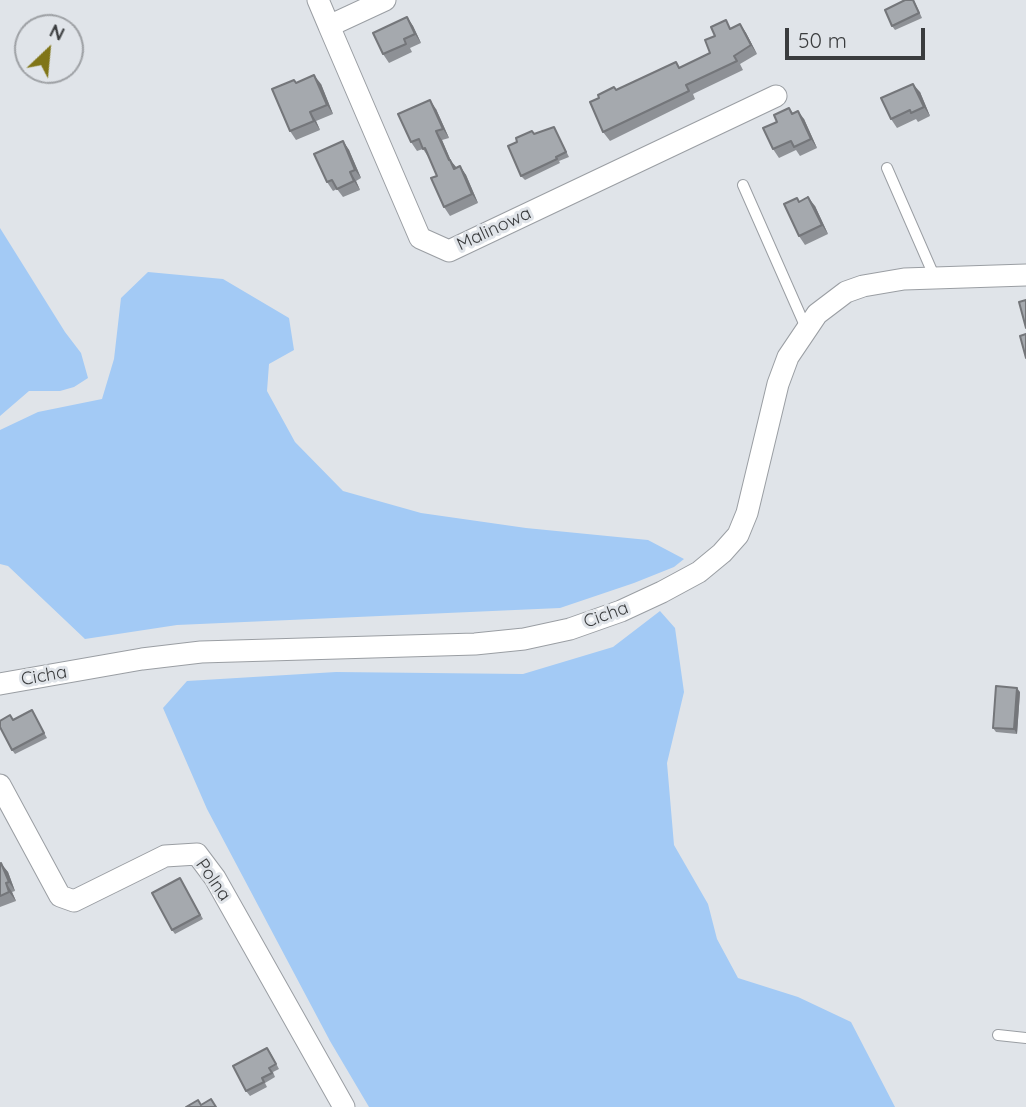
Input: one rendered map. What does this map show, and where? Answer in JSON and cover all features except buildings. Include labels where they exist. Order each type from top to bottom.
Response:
[{"type":"street","name":"Malinowa","points":[[318,0],[420,238],[449,251],[776,96]]},
{"type":"street","points":[[329,26],[385,0]]},
{"type":"street","name":"Cicha","points":[[0,684],[142,659],[201,652],[475,644],[524,639],[570,628],[621,611],[699,572],[722,553],[737,535],[747,513],[778,384],[788,357],[817,314],[846,292],[863,286],[904,279],[1026,275]]},
{"type":"street","name":"Polna","points":[[0,785],[60,897],[74,901],[165,856],[197,854],[215,878],[344,1107]]},
{"type":"lane","points":[[887,168],[935,278]]},
{"type":"lane","points":[[743,185],[806,328]]},
{"type":"lane","points":[[998,1035],[1026,1038]]},
{"type":"shaded area","points":[[0,228],[81,353],[88,378],[74,387],[60,391],[29,391],[0,416]]},
{"type":"shaded area","points":[[148,272],[223,279],[289,318],[294,350],[269,364],[267,391],[295,442],[343,491],[421,513],[526,528],[648,540],[684,559],[674,567],[634,583],[560,608],[177,625],[85,639],[8,566],[0,564],[0,430],[38,412],[102,399],[114,359],[121,298]]},
{"type":"shaded area","points":[[660,611],[675,628],[684,692],[667,763],[674,845],[708,904],[717,939],[738,978],[798,997],[851,1022],[895,1107],[369,1107],[330,1041],[207,809],[163,708],[187,681],[336,672],[523,674],[613,647]]}]
